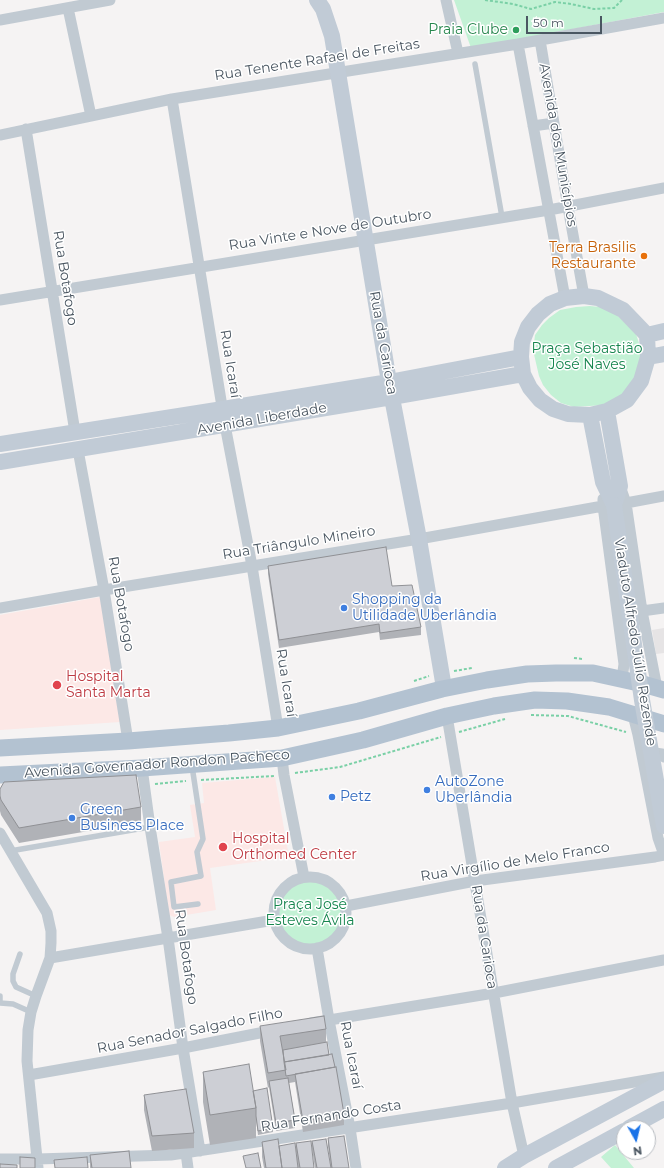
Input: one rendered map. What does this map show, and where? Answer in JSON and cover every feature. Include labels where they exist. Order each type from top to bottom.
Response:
[{"type":"main road","name":"Avenida Governador Rondon Pacheco","points":[[0,748],[128,741],[278,728],[359,711],[443,681],[487,680],[534,674],[593,673],[660,689]]},
{"type":"main road","name":"Avenida Governador Rondon Pacheco","points":[[0,774],[142,768],[282,758],[363,740],[447,716],[494,706],[535,700],[567,701],[609,707],[664,724]]},
{"type":"street","points":[[0,20],[110,0]]},
{"type":"street","name":"Rua da Carioca","points":[[317,0],[323,9],[332,36],[390,389],[419,539],[443,681]]},
{"type":"street","points":[[446,0],[458,53]]},
{"type":"street","points":[[68,8],[91,116]]},
{"type":"street","name":"Rua Tenente Rafael de Freitas","points":[[0,135],[172,99],[518,44],[664,18]]},
{"type":"street","name":"Avenida dos Municípios","points":[[540,40],[584,296]]},
{"type":"street","name":"Avenida dos Municípios","points":[[518,44],[565,298]]},
{"type":"street","name":"Rua Icaraí","points":[[172,99],[224,417],[252,566],[278,728]]},
{"type":"street","points":[[533,126],[554,122]]},
{"type":"street","name":"Rua Botafogo","points":[[26,129],[75,432]]},
{"type":"street","name":"Rua Vinte e Nove de Outubro","points":[[0,300],[199,266],[568,207],[664,188]]},
{"type":"street","points":[[584,296],[598,298],[623,310],[646,334],[648,357],[641,381],[628,400],[607,411],[590,415],[568,414],[553,409],[540,400],[530,388],[523,374],[521,357],[522,342],[528,327],[538,314],[550,304],[565,298],[584,296]]},
{"type":"street","points":[[646,334],[664,332]]},
{"type":"street","points":[[648,357],[664,354]]},
{"type":"street","name":"Avenida Liberdade","points":[[390,389],[521,357]]},
{"type":"street","name":"Avenida Liberdade","points":[[0,462],[78,450],[224,417],[390,389],[523,374]]},
{"type":"street","points":[[607,411],[620,486],[614,505],[621,642],[624,664],[622,679]]},
{"type":"street","points":[[590,415],[603,482],[614,505],[642,611],[647,639],[660,689]]},
{"type":"street","name":"Avenida Liberdade","points":[[0,444],[75,432],[224,417]]},
{"type":"street","name":"Rua Botafogo","points":[[78,450],[104,590],[128,741]]},
{"type":"street","name":"Rua Triângulo Mineiro","points":[[0,608],[419,539],[664,496]]},
{"type":"street","name":"Viaduto Alfredo Júlio Rezende","points":[[614,505],[642,700],[664,826]]},
{"type":"street","points":[[642,611],[664,608]]},
{"type":"street","points":[[621,642],[625,648],[632,651],[643,649],[647,639]]},
{"type":"street","points":[[633,715],[658,838],[664,855]]},
{"type":"street","name":"Rua da Carioca","points":[[447,716],[512,1103],[524,1156]]},
{"type":"street","points":[[645,769],[648,758],[655,753],[662,754],[664,757]]},
{"type":"street","points":[[282,758],[304,877]]},
{"type":"street","name":"Rua Botafogo","points":[[142,768],[183,1048],[200,1151]]},
{"type":"street","points":[[0,833],[47,913],[51,931],[50,958],[31,1012],[28,1030],[27,1061],[37,1163]]},
{"type":"street","name":"Rua Virgílio de Melo Franco","points":[[346,906],[475,881],[664,855]]},
{"type":"street","points":[[304,877],[316,877],[326,880],[336,886],[343,896],[346,906],[347,917],[337,938],[328,945],[317,948],[306,949],[295,946],[285,939],[278,930],[274,920],[274,908],[277,897],[284,888],[293,881],[304,877]]},
{"type":"street","points":[[50,958],[274,920]]},
{"type":"street","name":"Rua Icaraí","points":[[317,948],[356,1168]]},
{"type":"street","name":"Rua Senador Salgado Filho","points":[[299,1026],[494,993],[664,960]]},
{"type":"street","name":"Rua Senador Salgado Filho","points":[[29,1075],[283,1029]]},
{"type":"street","name":"Rua Fernando Costa","points":[[0,1158],[37,1163],[171,1155],[512,1103],[664,1077]]},
{"type":"street","points":[[505,1168],[524,1156],[664,1081]]},
{"type":"street","points":[[644,1120],[663,1110]]},
{"type":"street","points":[[556,1168],[616,1135]]},
{"type":"street","points":[[186,1153],[188,1168]]},
{"type":"lane","points":[[475,64],[502,217]]},
{"type":"lane","points":[[192,764],[203,839],[197,852],[201,876],[171,882],[174,907],[198,904]]},
{"type":"lane","points":[[10,851],[150,827]]},
{"type":"lane","points":[[20,954],[13,974],[13,981],[16,987],[36,996]]},
{"type":"lane","points":[[0,996],[0,1003],[13,1004],[31,1012]]},
{"type":"path","points":[[485,0],[513,4],[531,9],[555,2],[594,9],[614,8],[622,0]]},
{"type":"path","points":[[573,658],[588,659]]},
{"type":"path","points":[[412,682],[443,681],[473,668]]},
{"type":"shaded area","name":"Hospital Santa Marta","points":[[100,597],[120,722],[0,730],[0,615]]},
{"type":"shaded area","points":[[664,628],[664,653],[656,654],[652,630]]},
{"type":"shaded area","name":"Hospital Orthomed Center","points":[[275,777],[289,857],[210,868],[216,910],[174,917],[169,915],[159,842],[195,837],[190,805],[204,803],[202,783]]},
{"type":"green space","name":"Praia Clube","points":[[454,0],[664,0],[664,12],[471,48]]},
{"type":"green space","name":"Praça Sebastião José Naves","points":[[590,306],[613,311],[636,334],[642,352],[638,369],[630,388],[614,401],[605,405],[574,407],[561,403],[551,395],[543,385],[539,376],[533,350],[535,335],[549,318],[560,310]]},
{"type":"green space","name":"Praça José Esteves Ávila","points":[[303,877],[317,877],[336,887],[346,906],[346,920],[336,939],[317,949],[303,949],[284,939],[274,920],[274,906],[284,887]]},
{"type":"green space","points":[[615,1145],[616,1160],[627,1160],[634,1168],[611,1168],[601,1157]]},
{"type":"building","name":"Shopping da Utilidade Uberlândia","points":[[386,547],[392,586],[412,585],[421,627],[380,633],[379,624],[279,640],[268,566]]},
{"type":"building","name":"Green Business Place","points":[[136,775],[141,807],[19,828],[0,796],[0,789],[4,782]]},
{"type":"building","points":[[324,1016],[326,1029],[280,1036],[286,1070],[268,1073],[260,1026]]},
{"type":"building","points":[[327,1042],[329,1055],[284,1062],[283,1050]]},
{"type":"building","points":[[332,1054],[335,1067],[286,1076],[284,1062]]},
{"type":"building","points":[[249,1064],[256,1108],[210,1115],[203,1072]]},
{"type":"building","points":[[336,1067],[344,1114],[303,1121],[295,1074]]},
{"type":"building","points":[[288,1078],[295,1120],[276,1123],[269,1081]]},
{"type":"building","points":[[267,1088],[273,1128],[258,1131],[253,1091]]},
{"type":"building","points":[[186,1089],[194,1133],[152,1136],[144,1095]]},
{"type":"building","points":[[344,1136],[349,1168],[332,1168],[328,1138]]},
{"type":"building","points":[[278,1139],[282,1168],[266,1168],[262,1142]]},
{"type":"building","points":[[326,1139],[331,1168],[317,1168],[312,1141]]},
{"type":"building","points":[[311,1141],[314,1168],[300,1168],[296,1143]]},
{"type":"building","points":[[295,1143],[298,1168],[282,1168],[279,1146]]},
{"type":"building","points":[[129,1151],[131,1168],[92,1168],[90,1155]]},
{"type":"building","points":[[258,1153],[261,1168],[246,1168],[243,1156]]},
{"type":"building","points":[[20,1157],[35,1158],[35,1168],[20,1168]]},
{"type":"building","points":[[87,1157],[88,1168],[55,1168],[54,1160]]},
{"type":"building","points":[[0,1164],[17,1165],[17,1168],[0,1168]]},
{"type":"place","name":"Praia Clube","points":[[516,30]]},
{"type":"place","name":"Terra Brasilis Restaurante","points":[[644,256]]},
{"type":"place","name":"Shopping da Utilidade Uberlândia","points":[[344,608]]},
{"type":"place","name":"Hospital Santa Marta","points":[[57,685]]},
{"type":"place","name":"AutoZone Uberlândia","points":[[427,790]]},
{"type":"place","name":"Petz","points":[[332,797]]},
{"type":"place","name":"Green Business Place","points":[[72,818]]},
{"type":"place","name":"Hospital Orthomed Center","points":[[223,847]]}]
